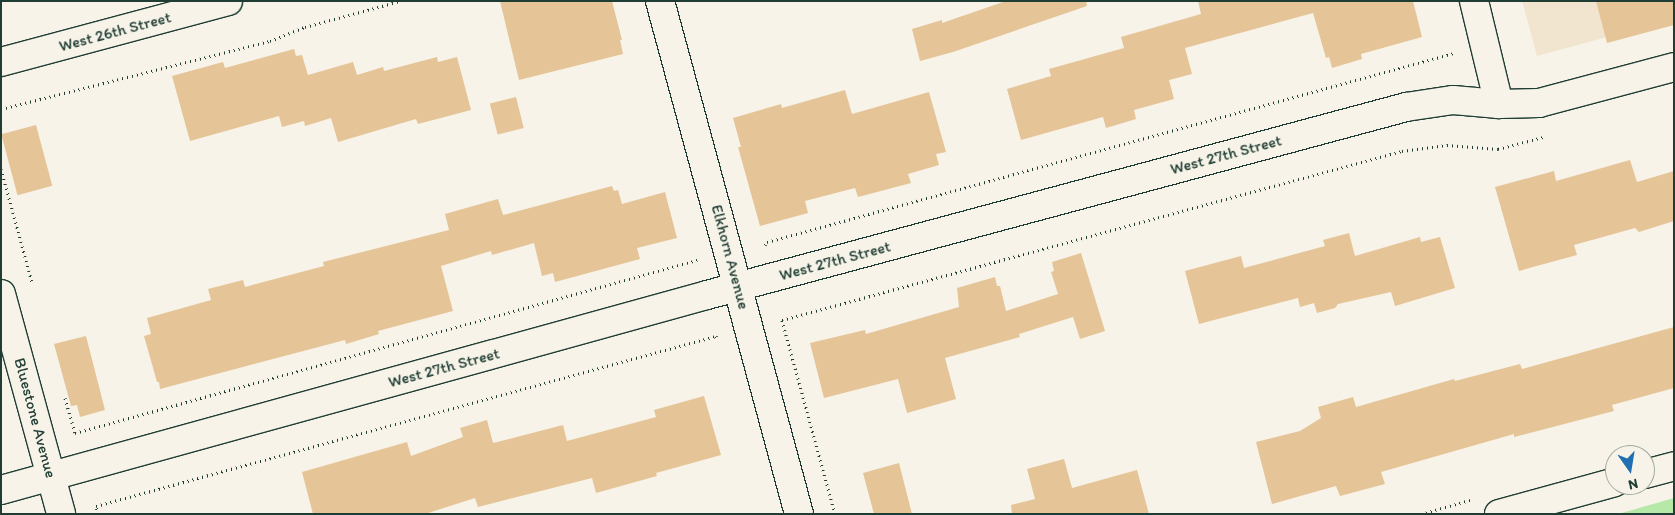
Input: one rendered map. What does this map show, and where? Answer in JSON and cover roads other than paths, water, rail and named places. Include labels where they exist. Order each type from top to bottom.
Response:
[{"type":"street","name":"West 26th Street","points":[[1,62],[228,1]]},
{"type":"street","name":"Elkhorn Avenue","points":[[660,1],[799,514]]},
{"type":"street","points":[[1474,1],[1499,104]]},
{"type":"street","name":"West 27th Street","points":[[1,490],[738,286],[1406,107],[1454,100],[1499,104],[1539,103],[1674,66]]},
{"type":"street","name":"Bluestone Avenue","points":[[1,294],[61,514]]},
{"type":"street","points":[[1655,471],[1674,466]]},
{"type":"street","points":[[1499,514],[1605,485]]}]
